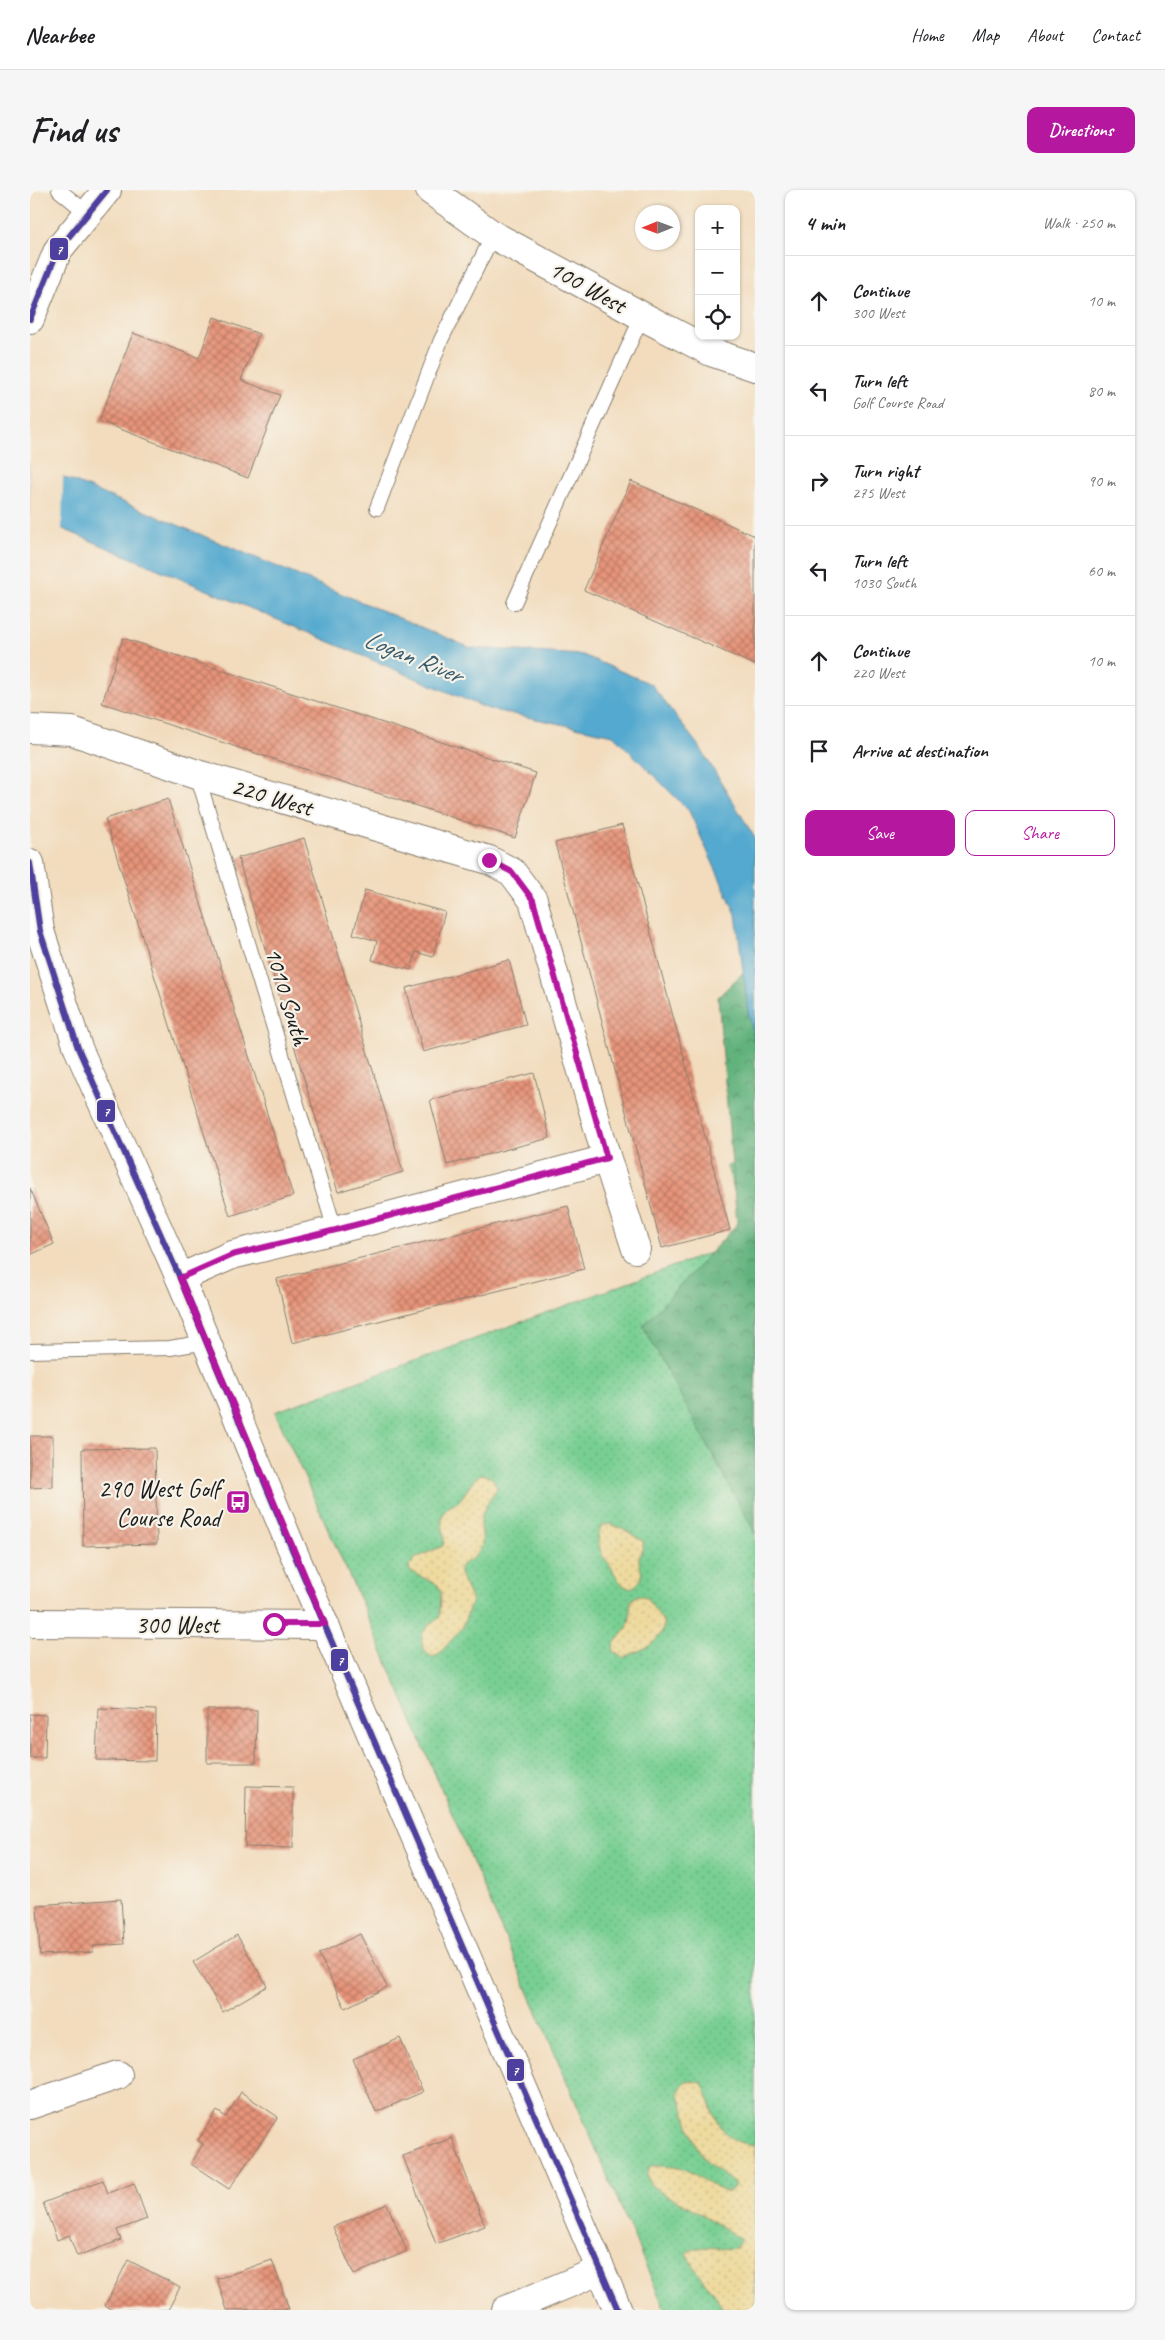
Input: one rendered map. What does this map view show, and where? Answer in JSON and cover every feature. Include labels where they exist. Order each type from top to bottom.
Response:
[{"type":"street","points":[[30,319],[58,250],[107,190]]},
{"type":"street","name":"100 West","points":[[430,190],[493,235],[711,352],[755,367]]},
{"type":"street","name":"220 West","points":[[30,729],[72,731],[197,774],[489,860],[512,872],[533,900],[607,1158]]},
{"type":"street","points":[[30,863],[40,931],[78,1048],[180,1278],[325,1624],[618,2310]]},
{"type":"street","points":[[180,1278],[232,1255],[336,1230],[607,1158],[636,1249]]},
{"type":"street","name":"300 West","points":[[30,1623],[325,1624]]},
{"type":"street","points":[[30,2105],[118,2075]]},
{"type":"street","points":[[506,2310],[601,2270]]},
{"type":"lane","points":[[60,190],[87,213]]},
{"type":"lane","points":[[378,508],[441,340],[493,235]]},
{"type":"lane","points":[[514,603],[642,316]]},
{"type":"lane","name":"1010 South","points":[[197,774],[336,1230]]},
{"type":"lane","points":[[30,1350],[170,1348],[206,1342]]},
{"type":"green space","points":[[755,961],[755,1533],[643,1326],[737,1224],[718,997]]},
{"type":"green space","points":[[755,1160],[755,2310],[665,2310],[362,1604],[275,1412],[748,1239],[727,1166]]},
{"type":"sand","points":[[481,1474],[492,1478],[497,1488],[481,1518],[482,1545],[473,1557],[460,1567],[460,1574],[472,1601],[462,1628],[438,1655],[433,1657],[423,1648],[422,1635],[431,1623],[440,1617],[441,1592],[438,1585],[410,1571],[409,1566],[416,1558],[443,1546],[442,1518],[444,1512],[458,1502],[474,1480]]},
{"type":"sand","points":[[609,1524],[622,1528],[644,1542],[639,1560],[642,1577],[639,1582],[629,1588],[621,1583],[601,1551],[600,1529],[601,1526]]},
{"type":"sand","points":[[638,1595],[646,1597],[664,1623],[655,1641],[624,1658],[614,1651],[613,1646],[628,1625],[631,1601]]},
{"type":"sand","points":[[692,2081],[702,2083],[716,2117],[725,2132],[739,2142],[755,2145],[755,2310],[723,2310],[715,2295],[694,2269],[687,2253],[705,2247],[736,2248],[741,2239],[688,2206],[660,2192],[650,2184],[647,2176],[650,2166],[670,2167],[690,2172],[724,2191],[729,2192],[736,2185],[707,2162],[696,2145],[678,2093],[684,2083]]},
{"type":"water","name":"Logan River","points":[[30,463],[471,648],[583,655],[651,684],[701,749],[755,838],[755,1042],[748,1012],[736,914],[689,811],[613,735],[488,709],[30,515]]},
{"type":"pier","points":[[30,461],[63,475],[62,531],[30,517]]},
{"type":"building","points":[[214,317],[259,334],[241,380],[280,395],[248,478],[99,421],[133,333],[199,358]]},
{"type":"building","points":[[631,481],[755,536],[755,665],[584,590]]},
{"type":"building","points":[[123,638],[536,773],[515,838],[102,703]]},
{"type":"building","points":[[168,799],[293,1196],[230,1216],[105,819]]},
{"type":"building","points":[[622,825],[730,1230],[662,1248],[555,843]]},
{"type":"building","points":[[304,838],[403,1172],[338,1192],[238,858]]},
{"type":"building","points":[[365,890],[445,912],[433,957],[416,952],[411,970],[372,960],[377,941],[353,934]]},
{"type":"building","points":[[509,960],[526,1025],[423,1052],[406,988]]},
{"type":"building","points":[[534,1073],[550,1138],[447,1165],[430,1100]]},
{"type":"building","points":[[30,1188],[54,1244],[30,1255]]},
{"type":"building","points":[[568,1206],[584,1269],[292,1343],[277,1279]]},
{"type":"building","points":[[30,1436],[53,1436],[53,1487],[30,1488]]},
{"type":"building","points":[[155,1448],[157,1544],[83,1546],[82,1449]]},
{"type":"building","points":[[98,1708],[156,1710],[155,1761],[96,1760]]},
{"type":"building","points":[[207,1710],[257,1710],[256,1763],[207,1763]]},
{"type":"building","points":[[30,1714],[46,1715],[45,1758],[30,1758]]},
{"type":"building","points":[[246,1786],[293,1787],[293,1848],[245,1847]]},
{"type":"building","points":[[121,1899],[124,1944],[93,1946],[93,1952],[40,1955],[37,1905]]},
{"type":"building","points":[[360,1934],[387,1987],[345,2008],[319,1954]]},
{"type":"building","points":[[237,1935],[267,1986],[223,2012],[193,1962]]},
{"type":"building","points":[[400,2038],[423,2092],[376,2112],[353,2059]]},
{"type":"building","points":[[241,2092],[278,2117],[229,2189],[191,2164],[203,2144],[198,2140],[217,2111],[226,2117]]},
{"type":"building","points":[[452,2138],[485,2226],[436,2244],[403,2156]]},
{"type":"building","points":[[103,2180],[108,2193],[134,2183],[147,2219],[117,2230],[121,2240],[77,2256],[69,2235],[57,2240],[43,2203]]},
{"type":"building","points":[[387,2204],[407,2251],[354,2275],[333,2227]]},
{"type":"building","points":[[128,2260],[180,2287],[168,2310],[112,2310],[105,2306]]},
{"type":"building","points":[[272,2260],[289,2309],[227,2310],[217,2279]]},
{"type":"transit line","name":"7","points":[[30,319],[58,250],[107,190]]},
{"type":"transit line","name":"7","points":[[30,863],[40,931],[78,1048],[180,1278],[289,1542],[618,2310]]},
{"type":"place","name":"290 West Golf Course Road","points":[[238,1502]]},
{"type":"route","points":[[274,1624],[325,1624],[289,1542],[180,1278],[232,1255],[336,1230],[607,1158],[533,900],[512,872],[489,860]]}]
